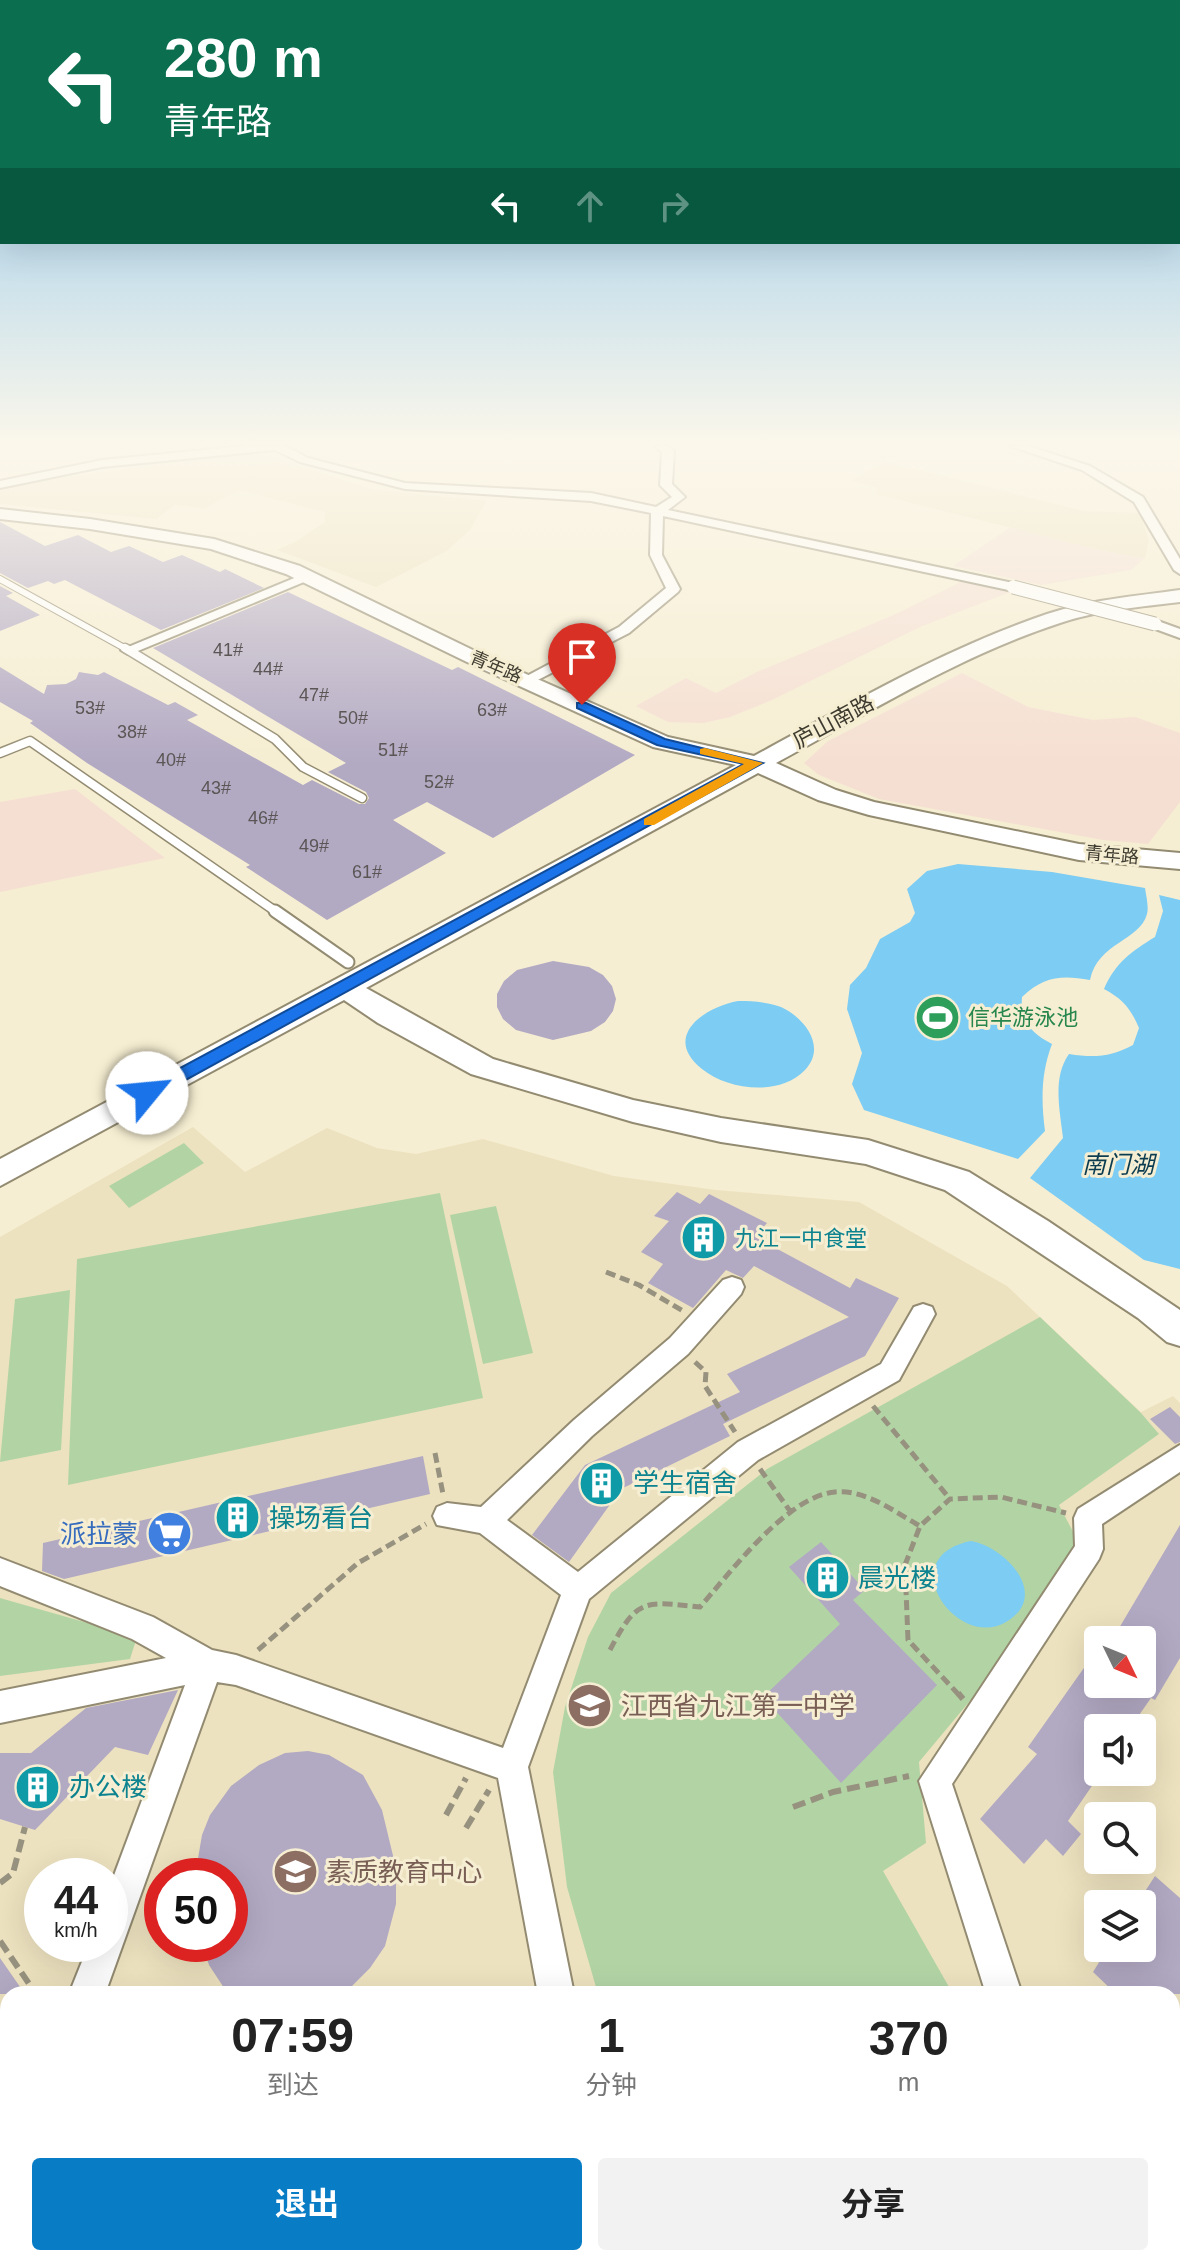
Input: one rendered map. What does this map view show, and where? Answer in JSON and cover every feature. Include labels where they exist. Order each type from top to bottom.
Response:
[{"type":"main road","name":"青年路","points":[[236,552],[309,577],[661,742],[744,760],[827,795],[869,808],[1079,852],[1180,861]]},
{"type":"main road","name":"庐山南路","points":[[0,1149],[346,974],[744,760],[925,657],[1038,612],[1180,582]]},
{"type":"main road","name":"庐山南路","points":[[744,760],[998,639],[1055,618],[1114,605],[1180,596]]},
{"type":"main road","name":"庐山南路","points":[[0,1174],[346,974]]},
{"type":"main road","points":[[346,974],[388,1016],[482,1067],[633,1111],[721,1130],[868,1152],[957,1181],[1049,1238],[1151,1307],[1180,1331]]},
{"type":"street","points":[[528,681],[628,629],[654,611],[673,589],[656,552]]},
{"type":"street","points":[[846,552],[1013,587],[1155,624],[1180,634]]},
{"type":"street","points":[[1169,552],[1180,570]]},
{"type":"street","points":[[128,650],[309,577]]},
{"type":"street","points":[[486,1521],[583,1428],[679,1346],[732,1287]]},
{"type":"street","points":[[501,1777],[578,1590],[748,1451],[890,1372],[923,1314]]},
{"type":"street","points":[[1001,1986],[935,1781],[1089,1549],[1088,1518],[1180,1457]]},
{"type":"street","points":[[447,1516],[486,1521],[578,1590]]},
{"type":"street","points":[[0,1572],[142,1628],[222,1668],[478,1755],[501,1777],[554,1986]]},
{"type":"street","points":[[0,1707],[222,1668]]},
{"type":"street","points":[[128,1890],[222,1668]]},
{"type":"street","points":[[90,1986],[99,1962]]},
{"type":"lane","points":[[0,579],[128,650],[275,739],[303,767],[362,798]]},
{"type":"lane","points":[[0,753],[30,741],[346,974]]},
{"type":"path","points":[[606,1272],[639,1285],[699,1321]]},
{"type":"path","points":[[679,1346],[706,1372],[705,1386],[790,1511]]},
{"type":"path","points":[[859,1389],[950,1499]]},
{"type":"path","points":[[222,1668],[397,1535],[447,1516],[435,1453]]},
{"type":"path","points":[[610,1650],[626,1616],[649,1602],[700,1607],[790,1511],[833,1491],[875,1501],[920,1526]]},
{"type":"path","points":[[979,1715],[908,1640],[905,1565],[920,1526],[950,1499],[1001,1497],[1088,1518]]},
{"type":"path","points":[[446,1815],[478,1755]]},
{"type":"path","points":[[793,1807],[833,1792],[905,1775],[935,1781]]},
{"type":"path","points":[[466,1828],[501,1777]]},
{"type":"path","points":[[0,1883],[13,1873],[25,1827]]},
{"type":"path","points":[[0,1941],[31,1986]]},
{"type":"shaded area","points":[[282,552],[445,552],[376,587]]},
{"type":"shaded area","points":[[974,552],[1110,552],[1145,558],[1131,570],[1041,585],[953,566]]},
{"type":"shaded area","points":[[1110,552],[1146,552],[1145,558]]},
{"type":"shaded area","points":[[963,581],[1010,592],[920,627],[772,700],[730,717],[703,723],[668,722],[636,706],[686,678],[716,693]]},
{"type":"shaded area","points":[[962,673],[1028,707],[1093,720],[1135,717],[1180,733],[1180,802],[1148,844],[1103,840],[879,799],[819,775],[804,763],[828,741]]},
{"type":"shaded area","points":[[75,789],[165,858],[0,892],[0,802]]},
{"type":"shaded area","name":"江西省九江第一中学","points":[[193,1127],[245,1172],[327,1128],[377,1148],[416,1154],[483,1139],[614,1176],[716,1190],[859,1202],[1007,1286],[1141,1412],[1173,1396],[1180,1403],[1180,1986],[0,1986],[0,1237]]},
{"type":"green space","points":[[184,1143],[204,1163],[129,1208],[109,1186]]},
{"type":"green space","points":[[440,1193],[483,1398],[68,1485],[77,1259]]},
{"type":"green space","points":[[496,1206],[533,1353],[483,1364],[450,1215]]},
{"type":"green space","points":[[70,1290],[61,1450],[0,1462],[15,1299]]},
{"type":"green space","points":[[1040,1317],[1159,1434],[1059,1505],[1080,1545],[999,1666],[919,1762],[926,1843],[883,1871],[948,1986],[596,1986],[567,1887],[553,1772],[565,1707],[588,1637],[611,1593],[767,1469]]},
{"type":"green space","points":[[0,1598],[137,1637],[130,1659],[0,1676]]},
{"type":"water","name":"信华游泳池","points":[[958,864],[1052,872],[1145,888],[1148,911],[1143,923],[1101,957],[1090,980],[1071,978],[1046,981],[1022,997],[1028,1025],[1052,1044],[1043,1087],[1045,1131],[1018,1159],[864,1110],[852,1084],[862,1053],[847,1009],[850,985],[866,968],[880,939],[910,922],[915,913],[907,889],[927,871]]},
{"type":"water","name":"南门湖","points":[[1159,895],[1180,900],[1180,1269],[1144,1260],[1030,1178],[1063,1138],[1059,1084],[1060,1073],[1069,1054],[1102,1056],[1133,1045],[1139,1028],[1136,1021],[1121,1001],[1104,989],[1125,958],[1155,937],[1163,911]]},
{"type":"water","points":[[738,1001],[776,1005],[798,1018],[813,1043],[814,1052],[805,1070],[782,1084],[754,1088],[725,1082],[702,1069],[690,1057],[686,1045],[692,1025],[701,1016]]},
{"type":"water","points":[[971,1541],[984,1545],[1009,1562],[1024,1587],[1024,1599],[1019,1611],[1006,1622],[987,1628],[969,1624],[952,1613],[940,1598],[934,1581],[936,1564],[948,1550]]},
{"type":"building","points":[[0,552],[141,552],[163,562],[182,555],[220,572],[225,569],[264,588],[161,630],[65,580],[54,584],[48,581],[28,588],[0,573]]},
{"type":"building","points":[[0,586],[13,593],[6,596],[40,615],[0,631]]},
{"type":"building","points":[[288,592],[452,670],[458,667],[635,755],[493,838],[427,802],[393,820],[446,853],[327,920],[246,867],[250,865],[87,763],[30,723],[33,721],[0,702],[0,667],[44,694],[47,685],[66,684],[76,679],[79,672],[98,675],[104,672],[168,705],[175,702],[198,715],[187,720],[303,785],[312,780],[359,804],[365,804],[369,798],[366,792],[328,772],[346,763],[153,648]]},
{"type":"building","points":[[553,961],[589,967],[603,975],[612,986],[616,999],[613,1011],[605,1022],[591,1031],[553,1040],[516,1030],[503,1019],[497,1007],[497,994],[504,981],[517,970]]},
{"type":"building","points":[[677,1192],[700,1204],[709,1194],[767,1223],[755,1237],[850,1288],[856,1278],[899,1298],[865,1356],[723,1424],[730,1436],[621,1489],[569,1562],[532,1535],[585,1465],[740,1392],[727,1374],[849,1317],[754,1266],[743,1278],[726,1270],[693,1308],[648,1283],[663,1264],[641,1252],[669,1221],[654,1216]]},
{"type":"building","points":[[1170,1407],[1180,1417],[1180,1442],[1175,1444],[1150,1419]]},
{"type":"building","name":"操场看台","points":[[423,1456],[430,1494],[64,1579],[42,1571],[43,1543]]},
{"type":"building","points":[[1180,1525],[1180,1658],[1155,1700],[1151,1698],[1156,1698],[1156,1626],[1120,1626]]},
{"type":"building","points":[[821,1542],[865,1590],[853,1600],[937,1685],[841,1783],[763,1697],[840,1624],[789,1567]]},
{"type":"building","points":[[1084,1668],[1084,1698],[1151,1698],[1140,1714],[1084,1714],[1084,1786],[1092,1786],[1068,1821],[1081,1834],[1063,1856],[1046,1839],[1024,1864],[980,1819],[1037,1754],[1028,1747]]},
{"type":"building","name":"办公楼","points":[[178,1690],[148,1755],[115,1747],[35,1830],[0,1819],[0,1753],[31,1753],[86,1708]]},
{"type":"building","name":"素质教育中心","points":[[308,1751],[329,1755],[363,1775],[382,1810],[396,1868],[396,1904],[385,1946],[370,1968],[352,1986],[223,1986],[209,1965],[208,1962],[248,1962],[248,1858],[198,1858],[202,1835],[210,1815],[231,1786],[259,1765],[285,1753]]},
{"type":"building","points":[[1155,1876],[1180,1898],[1180,1986],[1108,1986],[1093,1972],[1099,1962],[1156,1962],[1156,1890],[1146,1890]]},
{"type":"building","points":[[0,1958],[19,1986],[0,1986]]},
{"type":"slow traffic","points":[[649,822],[756,763],[705,752]]},
{"type":"place","name":"信华游泳池","points":[[937,1017]]},
{"type":"place","name":"九江一中食堂","points":[[704,1238]]},
{"type":"place","name":"学生宿舍","points":[[602,1483]]},
{"type":"place","name":"操场看台","points":[[238,1518]]},
{"type":"place","name":"派拉蒙","points":[[169,1534]]},
{"type":"place","name":"晨光楼","points":[[827,1578]]},
{"type":"place","name":"江西省九江第一中学","points":[[590,1706]]},
{"type":"place","name":"办公楼","points":[[38,1787]]},
{"type":"place","name":"素质教育中心","points":[[295,1872]]},
{"type":"route","points":[[147,1093],[756,763],[661,742],[582,705]]}]
